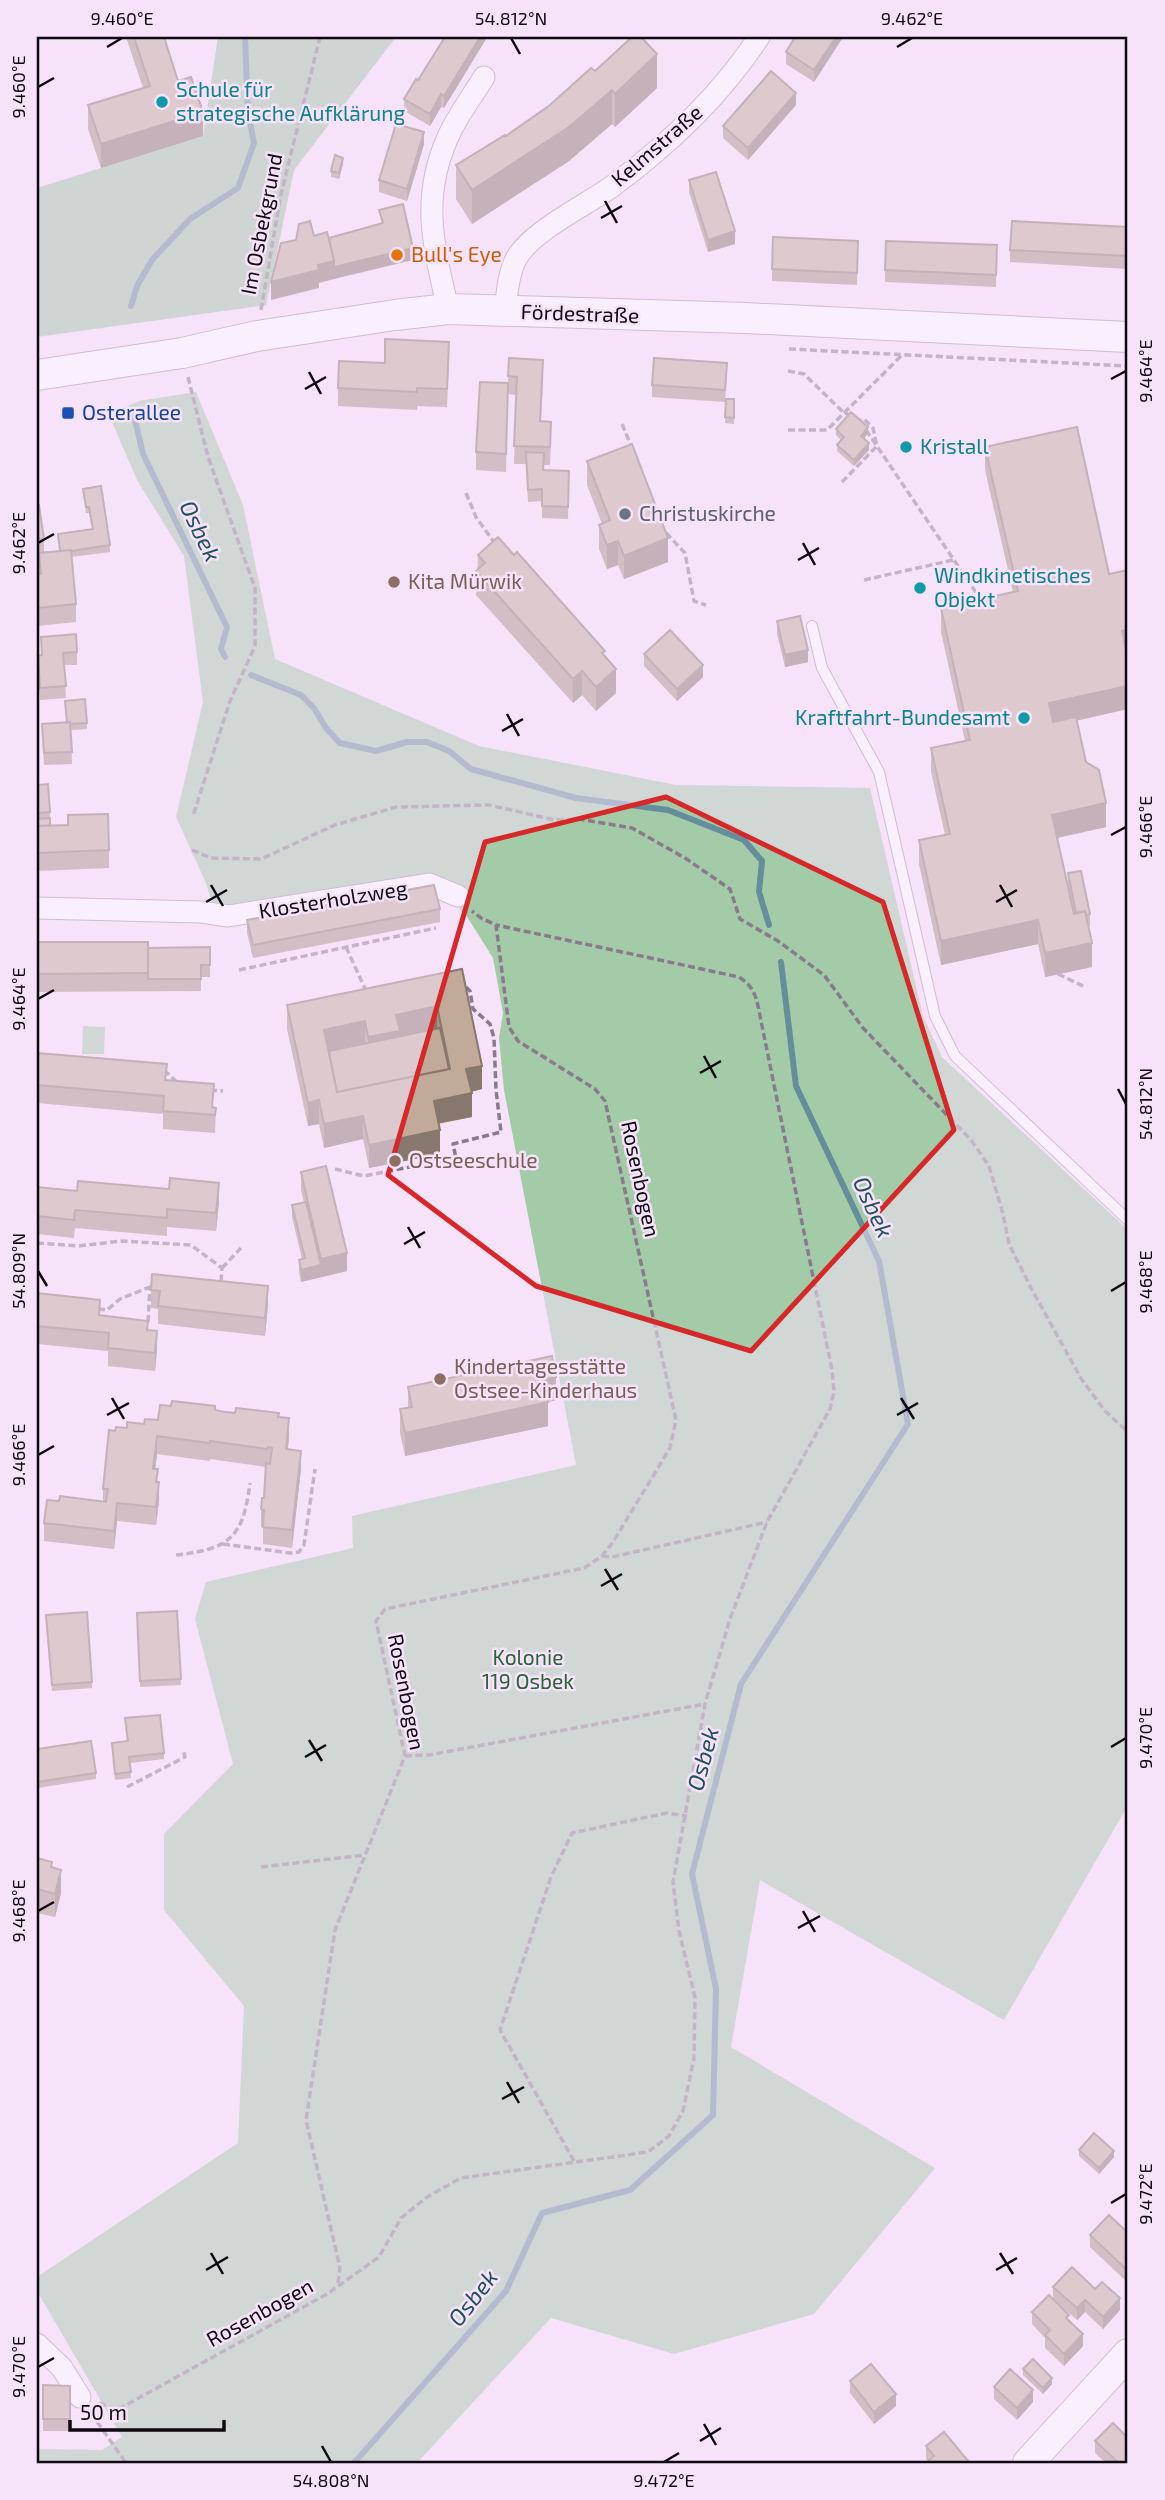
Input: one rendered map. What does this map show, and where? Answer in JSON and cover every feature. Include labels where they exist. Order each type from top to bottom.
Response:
[{"type":"main road","name":"Fördestraße","points":[[37,375],[182,353],[257,337],[395,315],[448,310],[746,318],[1128,337]]},
{"type":"main road","points":[[1028,2463],[1128,2354]]},
{"type":"street","name":"Kelmstraße","points":[[505,312],[509,278],[517,258],[534,239],[614,185],[683,127],[720,89],[760,37]]},
{"type":"street","points":[[448,310],[430,223],[434,176],[448,135],[484,77]]},
{"type":"street","name":"Klosterholzweg","points":[[37,908],[201,912],[228,916],[429,884],[458,896]]},
{"type":"street","points":[[37,2344],[62,2368],[80,2397]]},
{"type":"lane","points":[[812,626],[822,668],[879,772],[934,1016],[955,1056],[1128,1220]]},
{"type":"path","name":"Im Osbekgrund","points":[[257,337],[281,194],[320,37]]},
{"type":"path","points":[[789,349],[1128,366]]},
{"type":"path","points":[[182,353],[208,457],[255,588],[255,646],[230,701],[193,816]]},
{"type":"path","points":[[788,430],[827,430],[902,355]]},
{"type":"path","points":[[788,371],[804,374],[843,412],[851,414],[858,421],[988,610]]},
{"type":"path","points":[[622,424],[632,449]]},
{"type":"path","points":[[842,482],[877,446]]},
{"type":"path","points":[[466,493],[476,517],[503,553]]},
{"type":"path","points":[[662,522],[667,534],[685,553],[694,600],[706,606]]},
{"type":"path","points":[[864,580],[953,560]]},
{"type":"path","points":[[192,850],[211,858],[261,859],[335,825],[396,807],[489,806],[555,820],[579,819],[632,828],[685,858],[730,890],[740,919],[824,975],[863,1028],[971,1140],[989,1166],[1009,1244],[1032,1290],[1082,1380],[1105,1411],[1128,1432]]},
{"type":"path","points":[[338,2284],[379,2257],[401,2218],[427,2197],[461,2178],[648,2152],[669,2136],[683,2111],[694,2058],[695,1997],[679,1931],[673,1882],[687,1816],[705,1704],[730,1619],[767,1522],[825,1420],[834,1391],[830,1356],[755,992],[739,977],[496,925],[481,918],[458,896]]},
{"type":"path","name":"Rosenbogen","points":[[80,2397],[117,2410],[327,2294],[338,2284],[340,2268],[306,2120],[335,1930],[405,1756],[376,1621],[385,1609],[584,1568],[602,1556],[613,1542],[670,1448],[676,1420],[605,1101],[596,1089],[518,1041],[509,1027],[496,925]]},
{"type":"path","points":[[239,970],[436,928]]},
{"type":"path","points":[[346,947],[370,999]]},
{"type":"path","points":[[1058,974],[1083,986]]},
{"type":"path","points":[[335,1169],[364,1176],[456,1158],[453,1144],[501,1132],[491,1024],[474,1009],[470,992],[460,981]]},
{"type":"path","points":[[153,1069],[165,1070],[183,1086]]},
{"type":"path","points":[[200,1090],[223,1091]]},
{"type":"path","points":[[37,1243],[78,1246],[122,1241],[191,1245],[222,1268]]},
{"type":"path","points":[[221,1286],[222,1268],[241,1248]]},
{"type":"path","points":[[147,1331],[150,1287]]},
{"type":"path","points":[[95,1309],[107,1310],[120,1299],[150,1287],[162,1288]]},
{"type":"path","points":[[107,1310],[107,1319]]},
{"type":"path","points":[[222,1545],[299,1552],[304,1545],[316,1469]]},
{"type":"path","points":[[176,1555],[204,1552],[222,1545],[238,1530],[246,1512],[250,1483]]},
{"type":"path","points":[[602,1556],[612,1557],[767,1522]]},
{"type":"path","points":[[405,1756],[429,1755],[705,1704]]},
{"type":"path","points":[[127,1787],[185,1757],[183,1749]]},
{"type":"path","points":[[574,2161],[500,2030],[551,1877],[572,1833],[667,1813],[687,1816]]},
{"type":"path","points":[[261,1867],[365,1855]]},
{"type":"path","points":[[80,2397],[125,2463]]},
{"type":"highlighted area","points":[[666,797],[883,902],[954,1130],[751,1351],[536,1286],[388,1175],[485,842]]},
{"type":"green space","points":[[218,37],[396,37],[294,170],[266,305],[37,337],[37,188],[203,136]]},
{"type":"green space","name":"Kolonie 119 Osbek","points":[[196,392],[243,505],[275,659],[479,746],[676,785],[870,788],[923,1016],[942,1057],[1128,1230],[1128,1805],[1004,2020],[760,1880],[731,2047],[935,2168],[814,2314],[674,2354],[551,2318],[417,2463],[37,2463],[37,2449],[102,2450],[122,2437],[37,2291],[37,2277],[238,2143],[244,2006],[164,1910],[164,1834],[233,1764],[195,1619],[206,1582],[353,1548],[352,1516],[576,1465],[504,1090],[499,1038],[503,1013],[493,958],[466,915],[440,891],[220,925],[205,881],[176,817],[203,702],[184,556],[137,480],[109,415],[139,401]]},
{"type":"green space","points":[[83,1026],[105,1027],[104,1054],[82,1054]]},
{"type":"building","points":[[134,37],[164,37],[178,81],[191,77],[203,112],[101,144],[88,105],[150,86]]},
{"type":"building","points":[[445,37],[480,37],[430,114],[404,99]]},
{"type":"building","points":[[632,37],[641,37],[657,54],[615,94],[612,90],[569,127],[472,190],[456,165],[506,136],[550,105],[591,68],[595,71]]},
{"type":"building","points":[[795,37],[836,37],[814,70],[786,52]]},
{"type":"building","points":[[771,71],[796,93],[748,148],[723,126]]},
{"type":"building","points":[[396,124],[424,132],[407,189],[379,180]]},
{"type":"building","points":[[335,155],[343,158],[339,173],[331,171]]},
{"type":"building","points":[[716,172],[735,231],[708,240],[689,180]]},
{"type":"building","points":[[403,204],[413,248],[334,267],[329,238],[383,223],[379,210]]},
{"type":"building","points":[[310,221],[314,236],[327,232],[334,261],[318,265],[319,270],[271,282],[281,243],[296,240],[299,224]]},
{"type":"building","points":[[1012,221],[1128,227],[1128,256],[1010,250]]},
{"type":"building","points":[[773,237],[858,241],[857,273],[772,269]]},
{"type":"building","points":[[886,241],[997,245],[996,275],[885,270]]},
{"type":"building","points":[[385,339],[449,342],[447,389],[417,388],[417,392],[338,388],[339,361],[385,363]]},
{"type":"building","points":[[509,358],[543,360],[540,421],[551,422],[550,447],[514,446],[517,377],[508,376]]},
{"type":"building","points":[[654,358],[727,363],[725,390],[652,385]]},
{"type":"building","points":[[480,382],[508,383],[506,454],[476,452]]},
{"type":"building","points":[[726,399],[734,399],[734,418],[725,417]]},
{"type":"building","points":[[851,412],[868,427],[861,436],[869,443],[854,460],[837,445],[844,437],[836,429]]},
{"type":"building","name":"Kraftfahrt-Bundesamt","points":[[1077,427],[1109,574],[1128,570],[1128,629],[1122,631],[1128,660],[1128,686],[1049,703],[1053,722],[1076,717],[1086,762],[1099,770],[1106,803],[1052,815],[1074,914],[1085,911],[1092,943],[1045,953],[1038,920],[941,941],[919,840],[950,834],[931,748],[970,740],[941,608],[1018,591],[985,447]]},
{"type":"building","name":"Christuskirche","points":[[632,444],[668,538],[624,556],[618,541],[607,545],[599,525],[610,520],[587,461]]},
{"type":"building","points":[[526,452],[544,453],[543,470],[569,471],[568,507],[542,506],[542,489],[528,490]]},
{"type":"building","points":[[101,486],[110,545],[60,551],[58,534],[93,529],[83,489]]},
{"type":"building","points":[[37,505],[44,539],[37,540]]},
{"type":"building","points":[[498,537],[514,555],[517,552],[605,651],[602,653],[616,669],[596,687],[582,671],[573,679],[476,571],[485,563],[478,555]]},
{"type":"building","points":[[71,550],[76,604],[37,608],[37,574],[41,574],[39,553]]},
{"type":"building","points":[[800,616],[808,650],[785,655],[777,621]]},
{"type":"building","points":[[670,630],[703,665],[677,689],[644,654]]},
{"type":"building","points":[[76,634],[77,652],[63,653],[66,686],[40,688],[38,656],[42,655],[41,637]]},
{"type":"building","points":[[85,699],[87,723],[67,723],[65,701]]},
{"type":"building","points":[[70,722],[72,752],[44,753],[42,724]]},
{"type":"building","points":[[48,784],[50,812],[37,813],[37,785]]},
{"type":"building","points":[[108,814],[109,850],[37,853],[37,826],[68,825],[68,815]]},
{"type":"building","points":[[50,818],[50,826],[37,826],[37,819]]},
{"type":"building","points":[[1081,871],[1090,914],[1086,915],[1085,911],[1076,913],[1068,873]]},
{"type":"building","points":[[434,885],[440,909],[253,945],[247,920]]},
{"type":"building","points":[[37,942],[148,942],[148,973],[37,974]]},
{"type":"building","points":[[210,947],[210,965],[201,965],[201,979],[148,979],[148,948]]},
{"type":"building","points":[[462,969],[482,1066],[466,1069],[472,1093],[434,1101],[440,1130],[369,1145],[363,1116],[324,1124],[319,1100],[308,1103],[287,1005]],"holes":[[[437,1006],[450,1069],[337,1092],[324,1030],[365,1021],[368,1037],[400,1031],[396,1015]]]},
{"type":"building","points":[[440,1028],[449,1069],[337,1092],[329,1051]]},
{"type":"building","points":[[37,1053],[167,1064],[165,1080],[214,1084],[212,1107],[216,1108],[215,1115],[163,1111],[164,1096],[37,1085]]},
{"type":"building","points":[[326,1166],[347,1253],[321,1259],[301,1172]]},
{"type":"building","points":[[170,1178],[219,1183],[216,1213],[167,1209],[167,1218],[75,1210],[74,1220],[37,1216],[37,1187],[77,1191],[78,1181],[169,1189]]},
{"type":"building","points":[[306,1202],[321,1265],[301,1270],[299,1260],[305,1258],[292,1205]]},
{"type":"building","points":[[152,1274],[268,1286],[265,1318],[158,1306],[160,1291],[151,1290]]},
{"type":"building","points":[[37,1293],[100,1300],[99,1315],[148,1321],[147,1330],[157,1331],[155,1353],[108,1348],[109,1333],[37,1326]]},
{"type":"building","points":[[552,1356],[556,1377],[543,1380],[548,1402],[405,1433],[400,1409],[412,1407],[408,1387]]},
{"type":"building","points":[[172,1401],[215,1406],[215,1410],[225,1412],[235,1413],[236,1408],[279,1413],[278,1417],[289,1418],[286,1449],[301,1451],[292,1530],[263,1527],[262,1498],[266,1463],[270,1464],[272,1448],[157,1436],[153,1469],[158,1469],[156,1507],[117,1503],[114,1531],[44,1523],[47,1500],[59,1501],[60,1496],[106,1502],[108,1489],[103,1489],[109,1430],[115,1431],[116,1427],[127,1428],[127,1422],[144,1424],[145,1419],[158,1420],[160,1405],[171,1406]]},
{"type":"building","points":[[177,1611],[181,1679],[140,1681],[137,1613]]},
{"type":"building","points":[[87,1612],[92,1682],[52,1685],[46,1615]]},
{"type":"building","points":[[160,1715],[164,1753],[129,1757],[131,1772],[115,1774],[112,1743],[128,1741],[125,1718]]},
{"type":"building","points":[[91,1741],[96,1773],[37,1782],[37,1749]]},
{"type":"building","points":[[37,1858],[52,1862],[51,1867],[61,1870],[55,1894],[37,1889]]},
{"type":"building","points":[[1094,2133],[1114,2151],[1099,2168],[1079,2150]]},
{"type":"building","points":[[1109,2215],[1128,2233],[1128,2271],[1090,2235]]},
{"type":"building","points":[[1072,2267],[1095,2289],[1102,2282],[1120,2298],[1103,2317],[1085,2300],[1077,2308],[1053,2287]]},
{"type":"building","points":[[1049,2295],[1069,2315],[1066,2318],[1083,2334],[1064,2354],[1045,2335],[1050,2330],[1032,2312]]},
{"type":"building","points":[[1033,2359],[1052,2378],[1043,2388],[1023,2369]]},
{"type":"building","points":[[871,2364],[896,2394],[874,2412],[850,2381]]},
{"type":"building","points":[[1010,2369],[1033,2390],[1017,2408],[994,2387]]},
{"type":"building","points":[[43,2385],[70,2386],[70,2419],[43,2419]]},
{"type":"building","points":[[1113,2423],[1128,2438],[1128,2463],[1119,2463],[1095,2441]]},
{"type":"building","points":[[944,2432],[969,2462],[926,2463],[934,2456],[926,2446]]},
{"type":"waterway","name":"Osbek","points":[[131,306],[137,286],[152,260],[190,219],[238,188],[254,143],[248,112],[245,37]]},
{"type":"waterway","name":"Osbek","points":[[135,420],[143,454],[227,627],[221,649],[225,657]]},
{"type":"waterway","name":"Osbek","points":[[251,675],[301,695],[340,743],[376,751],[407,742],[427,742],[449,751],[471,769],[576,798],[668,810],[744,840],[762,861],[759,892],[769,925]]},
{"type":"waterway","name":"Osbek","points":[[354,2463],[506,2291],[542,2213],[630,2190],[713,2115],[716,1989],[692,1874],[741,1684],[908,1424],[879,1261],[796,1086],[781,962]]},
{"type":"place","name":"Schule für strategische Aufklärung","points":[[162,102]]},
{"type":"place","name":"Bull's Eye","points":[[397,255]]},
{"type":"place","name":"Osterallee","points":[[68,413]]},
{"type":"place","name":"Kristall","points":[[906,447]]},
{"type":"place","name":"Christuskirche","points":[[625,514]]},
{"type":"place","name":"Kita Mürwik","points":[[394,582]]},
{"type":"place","name":"Windkinetisches Objekt","points":[[920,588]]},
{"type":"place","name":"Kraftfahrt-Bundesamt","points":[[1024,718]]},
{"type":"place","name":"Ostseeschule","points":[[395,1161]]},
{"type":"place","name":"Kindertagesstätte Ostsee-Kinderhaus","points":[[440,1379]]}]
